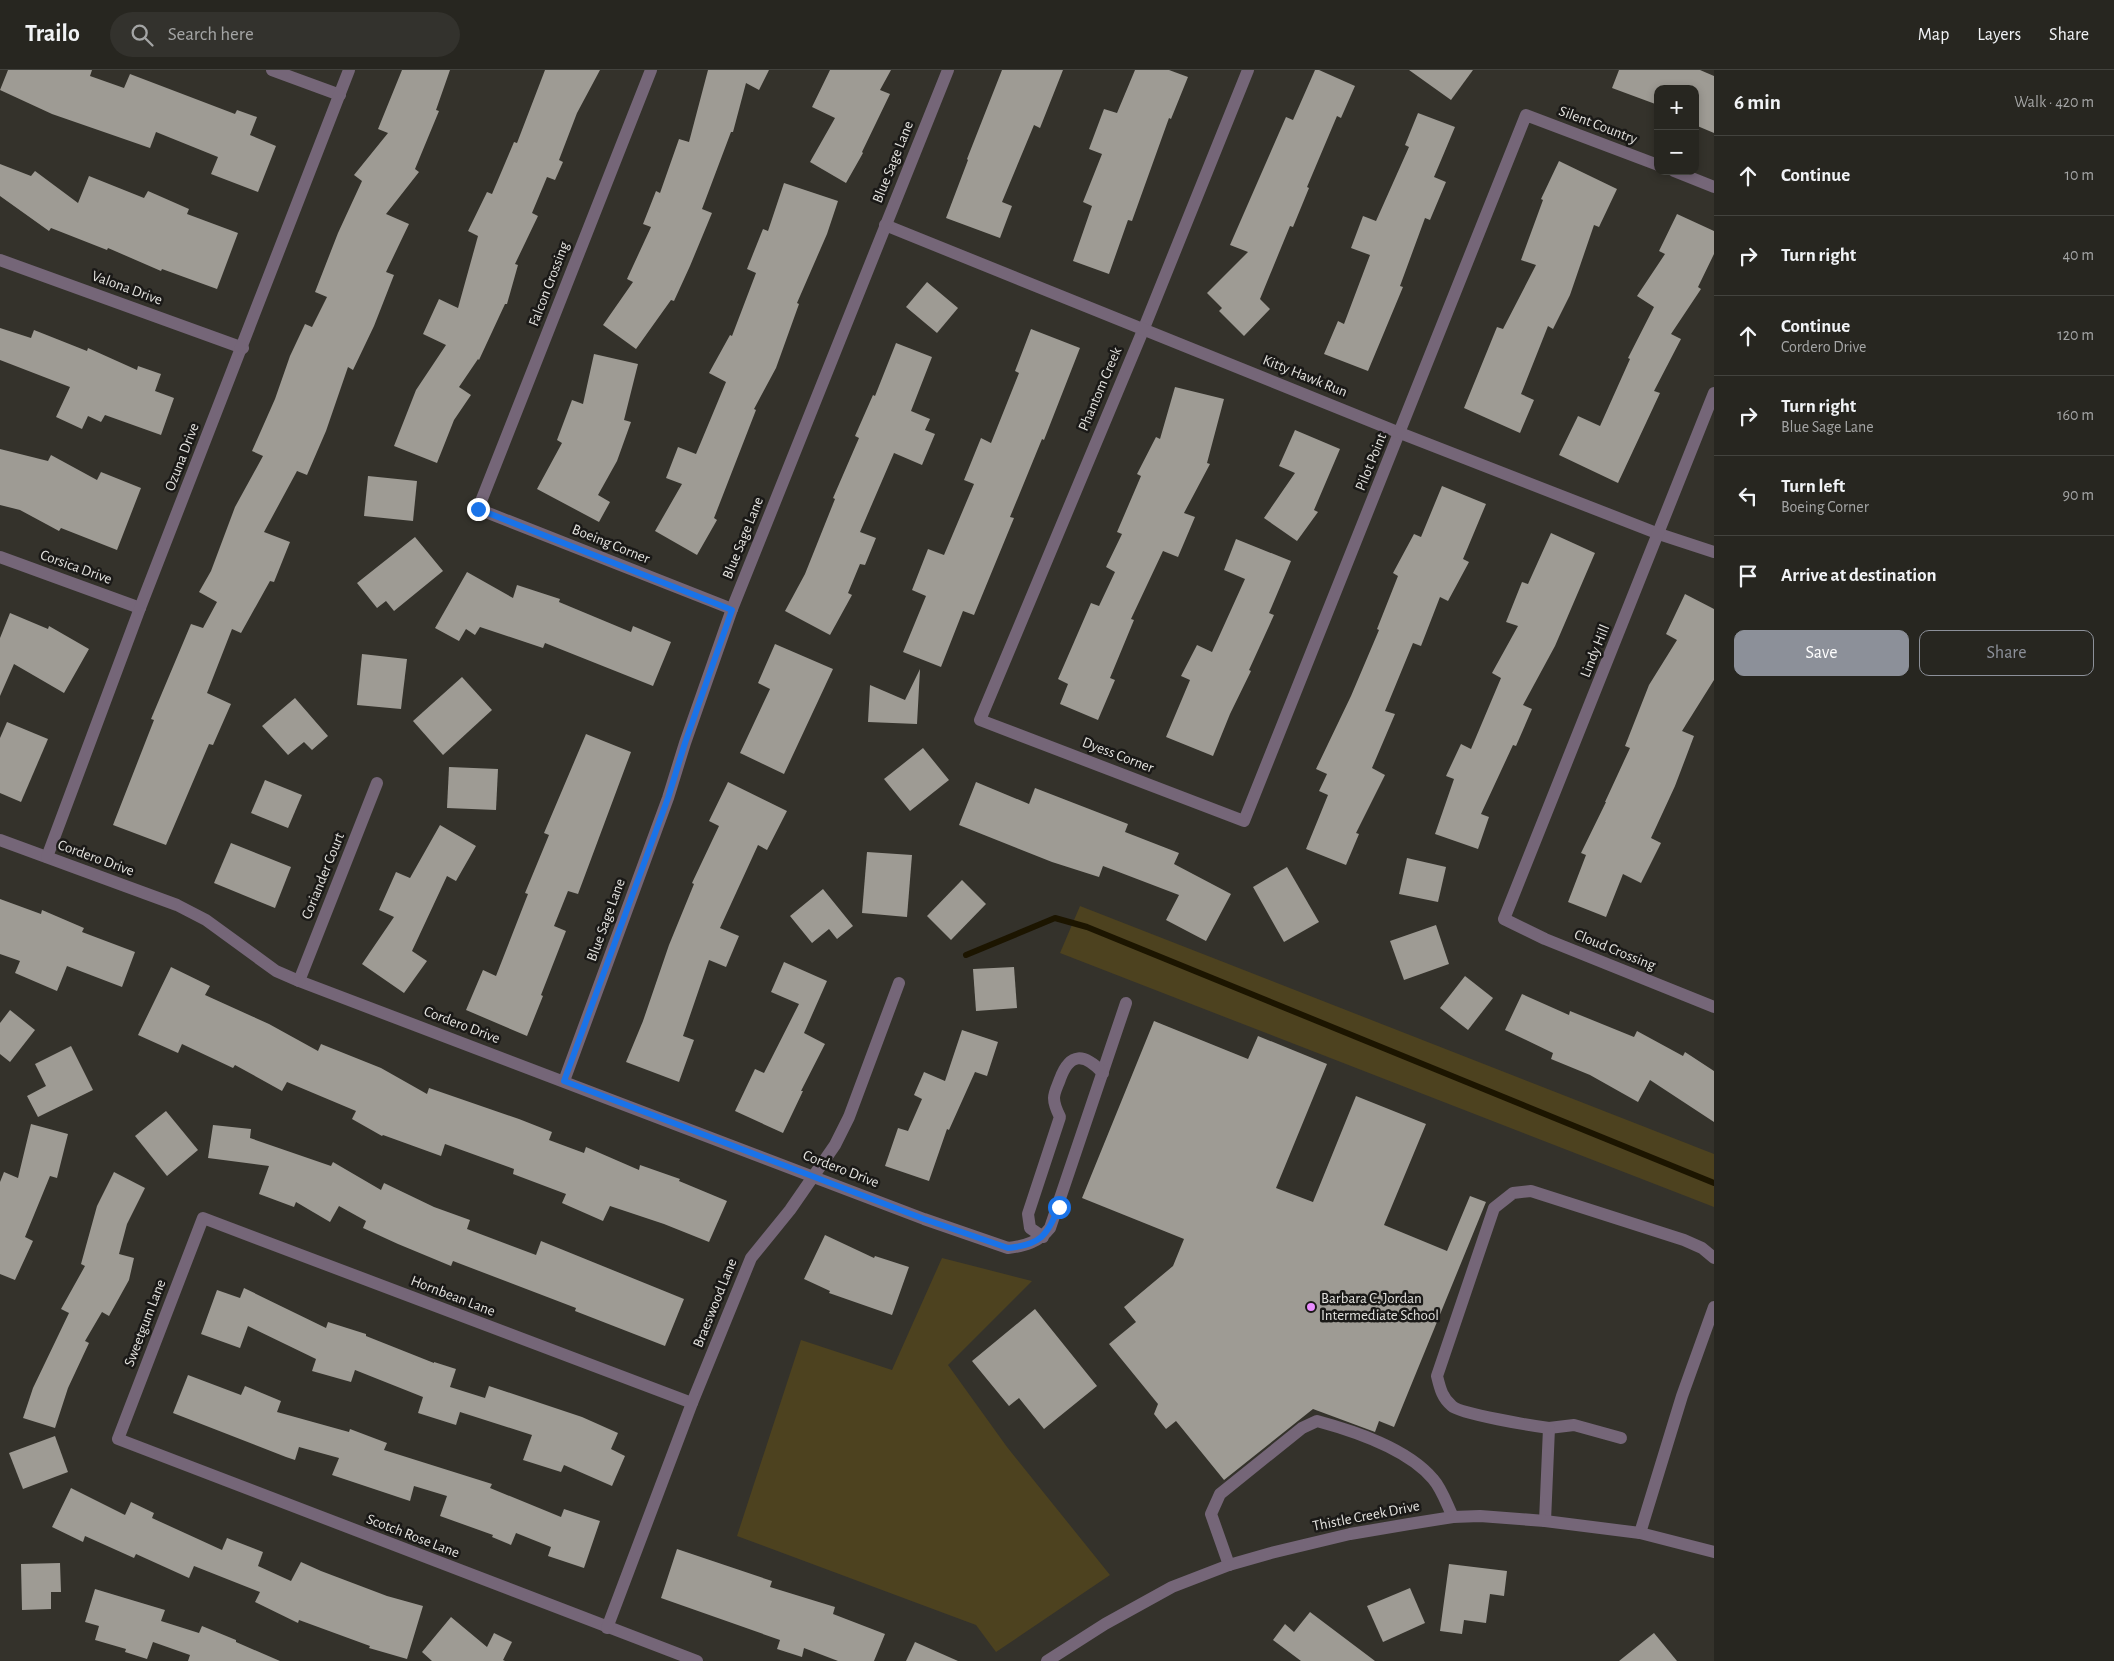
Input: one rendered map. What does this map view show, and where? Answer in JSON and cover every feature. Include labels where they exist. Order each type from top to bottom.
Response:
[{"type":"street","points":[[272,70],[340,95]]},
{"type":"street","name":"Ozuna Drive","points":[[47,857],[140,608],[243,348],[349,70]]},
{"type":"street","name":"Falcon Crossing","points":[[478,509],[651,70]]},
{"type":"street","name":"Blue Sage Lane","points":[[564,1081],[668,798],[685,743],[732,610],[948,70]]},
{"type":"street","name":"Phantom Creek","points":[[980,720],[1144,328],[1248,70]]},
{"type":"street","name":"Silent Country","points":[[1526,115],[1654,163]]},
{"type":"street","name":"Pilot Point","points":[[1244,821],[1526,115]]},
{"type":"street","points":[[1684,175],[1714,187]]},
{"type":"street","name":"Kitty Hawk Run","points":[[885,225],[1400,433],[1659,534],[1714,552]]},
{"type":"street","name":"Valona Drive","points":[[0,260],[243,348]]},
{"type":"street","name":"Lindy Hill","points":[[1504,919],[1714,394]]},
{"type":"street","name":"Boeing Corner","points":[[478,509],[732,610]]},
{"type":"street","name":"Corsica Drive","points":[[0,557],[140,608]]},
{"type":"street","name":"Dyess Corner","points":[[980,720],[1244,821]]},
{"type":"street","name":"Coriander Court","points":[[299,981],[377,783]]},
{"type":"street","name":"Cordero Drive","points":[[0,840],[177,905],[206,920],[276,971],[299,981],[924,1219],[1008,1248],[1022,1246],[1043,1237]]},
{"type":"street","name":"Cloud Crossing","points":[[1504,919],[1545,939],[1714,1007]]},
{"type":"street","name":"Braeswood Lane","points":[[606,1628],[692,1404],[751,1258],[790,1210],[835,1145],[849,1117],[898,983]]},
{"type":"street","points":[[1103,1073],[1094,1063],[1078,1058],[1070,1061],[1064,1068],[1054,1096],[1055,1106],[1060,1117],[1028,1214],[1030,1228],[1043,1237],[1050,1228],[1059,1207],[1126,1003]]},
{"type":"street","points":[[1621,1438],[1574,1425],[1549,1428],[1496,1418],[1453,1408],[1443,1397],[1437,1376],[1494,1208],[1513,1193],[1531,1190],[1684,1240],[1702,1248],[1714,1258]]},
{"type":"street","name":"Hornbean Lane","points":[[203,1218],[692,1404]]},
{"type":"street","name":"Sweetgum Lane","points":[[118,1439],[203,1218]]},
{"type":"street","points":[[1640,1533],[1682,1396],[1714,1307]]},
{"type":"street","points":[[1229,1565],[1211,1514],[1220,1494],[1302,1428],[1317,1421],[1352,1431],[1400,1454],[1416,1464],[1434,1480],[1453,1517]]},
{"type":"street","points":[[1545,1521],[1549,1428]]},
{"type":"street","name":"Scotch Rose Lane","points":[[118,1439],[606,1628],[697,1661]]},
{"type":"street","name":"Thistle Creek Drive","points":[[1047,1661],[1105,1624],[1172,1587],[1229,1565],[1350,1534],[1453,1517],[1480,1516],[1545,1521],[1640,1533],[1714,1552]]},
{"type":"shaded area","points":[[1080,906],[1714,1154],[1714,1207],[1060,953]]},
{"type":"shaded area","points":[[942,1258],[1032,1281],[948,1365],[1007,1447],[1110,1575],[996,1652],[976,1625],[737,1536],[801,1340],[892,1370]]},
{"type":"building","points":[[8,70],[92,70],[90,76],[124,88],[130,74],[235,114],[237,110],[257,117],[250,135],[276,146],[258,192],[211,174],[218,157],[156,132],[150,148],[52,114],[0,90]]},
{"type":"building","points":[[402,70],[450,70],[436,110],[439,111],[415,169],[419,172],[386,214],[409,224],[386,272],[394,275],[374,326],[353,370],[348,367],[326,431],[307,475],[297,471],[264,532],[290,542],[274,582],[270,581],[241,633],[232,629],[207,693],[231,704],[213,745],[209,744],[166,845],[113,825],[154,720],[151,719],[191,624],[203,628],[217,602],[199,592],[211,571],[235,507],[263,456],[252,451],[275,399],[290,356],[305,324],[312,327],[327,297],[315,292],[338,233],[362,181],[354,175],[388,133],[378,129]]},
{"type":"building","points":[[545,70],[600,70],[577,113],[559,160],[563,162],[555,180],[547,177],[532,213],[538,216],[515,264],[518,265],[507,304],[505,304],[479,360],[459,387],[471,395],[454,420],[437,463],[394,446],[416,390],[446,345],[423,334],[439,299],[458,308],[478,236],[468,231],[487,192],[492,194],[514,142],[517,143]]},
{"type":"building","points":[[708,70],[769,70],[759,90],[746,83],[733,132],[731,132],[702,209],[712,213],[674,301],[671,300],[636,349],[603,325],[633,282],[627,279],[651,227],[643,224],[656,191],[660,193],[679,139],[689,142]]},
{"type":"building","points":[[830,70],[891,70],[880,90],[890,94],[863,153],[846,183],[810,162],[835,118],[812,107]]},
{"type":"building","points":[[1002,70],[1063,70],[1040,128],[1034,125],[1002,202],[1012,206],[1000,238],[946,218]]},
{"type":"building","points":[[1135,70],[1169,70],[1188,77],[1171,119],[1169,118],[1132,221],[1128,220],[1109,274],[1073,261],[1092,206],[1083,202],[1102,154],[1089,149],[1104,109],[1117,113]]},
{"type":"building","points":[[1315,70],[1355,86],[1341,118],[1337,116],[1307,187],[1309,188],[1293,227],[1290,226],[1260,299],[1270,309],[1244,336],[1219,311],[1222,308],[1207,293],[1248,252],[1230,245],[1286,117],[1293,120]]},
{"type":"building","points":[[1409,70],[1473,70],[1451,100]]},
{"type":"building","points":[[1619,70],[1700,70],[1714,76],[1714,133],[1699,127],[1699,85],[1654,85],[1654,104],[1612,88]]},
{"type":"building","points":[[1418,113],[1455,127],[1434,177],[1446,182],[1430,220],[1425,218],[1400,286],[1403,287],[1368,371],[1324,354],[1338,321],[1344,324],[1370,255],[1351,248],[1363,216],[1376,221],[1409,147],[1405,145]]},
{"type":"building","points":[[1559,161],[1617,189],[1599,227],[1594,225],[1570,295],[1553,329],[1548,326],[1521,394],[1534,400],[1520,433],[1464,408],[1497,327],[1503,329],[1536,265],[1521,260],[1543,200],[1541,199]]},
{"type":"building","points":[[0,164],[31,176],[35,171],[78,203],[89,176],[144,198],[148,191],[189,209],[187,214],[238,233],[217,289],[162,269],[161,271],[108,248],[107,250],[51,228],[49,231],[0,196]]},
{"type":"building","points":[[784,183],[838,201],[827,234],[797,303],[799,304],[776,368],[754,409],[756,410],[714,518],[717,520],[697,555],[655,531],[682,484],[666,478],[678,447],[696,454],[726,382],[709,373],[730,335],[732,336],[756,273],[747,269],[763,229],[768,231]]},
{"type":"building","points":[[1677,214],[1714,231],[1714,254],[1698,287],[1701,289],[1671,334],[1681,339],[1654,391],[1660,393],[1618,483],[1559,455],[1578,416],[1600,426],[1630,359],[1628,358],[1654,307],[1637,296],[1665,254],[1659,251]]},
{"type":"building","points":[[927,282],[958,308],[937,333],[906,307]]},
{"type":"building","points":[[0,328],[31,338],[34,330],[87,351],[88,348],[137,370],[138,366],[161,374],[155,391],[174,398],[161,435],[105,415],[101,422],[88,416],[82,429],[56,417],[70,387],[0,360]]},
{"type":"building","points":[[1031,329],[1080,348],[1044,440],[1042,439],[1010,517],[1014,518],[974,615],[963,611],[941,667],[903,652],[926,596],[912,590],[928,549],[944,555],[974,484],[964,480],[981,438],[991,443],[1019,373],[1015,371]]},
{"type":"building","points":[[896,343],[932,357],[911,411],[930,419],[925,430],[935,434],[922,465],[894,453],[860,532],[876,538],[865,565],[860,564],[848,593],[852,595],[830,635],[785,611],[805,574],[835,499],[833,498],[859,438],[855,436],[873,395],[875,396]]},
{"type":"building","points":[[594,354],[638,364],[624,420],[631,422],[617,461],[598,495],[610,502],[599,522],[537,489],[562,443],[557,440],[572,400],[583,404]]},
{"type":"building","points":[[1175,387],[1224,399],[1207,463],[1210,464],[1184,513],[1195,517],[1178,557],[1163,551],[1131,619],[1134,620],[1110,678],[1115,680],[1098,720],[1060,704],[1068,684],[1058,679],[1091,603],[1099,606],[1115,572],[1106,567],[1122,534],[1117,532],[1141,476],[1137,474],[1156,437],[1160,439]]},
{"type":"building","points":[[1295,430],[1340,449],[1314,510],[1318,512],[1297,541],[1264,518],[1295,473],[1279,466]]},
{"type":"building","points":[[0,449],[48,461],[51,455],[97,480],[101,472],[141,488],[117,550],[61,528],[59,531],[20,510],[0,505]]},
{"type":"building","points":[[368,476],[417,481],[413,521],[364,516]]},
{"type":"building","points":[[1442,486],[1486,504],[1463,559],[1469,562],[1448,601],[1440,597],[1421,646],[1413,643],[1385,711],[1395,714],[1372,768],[1385,775],[1356,833],[1359,834],[1346,865],[1306,849],[1328,795],[1319,791],[1327,774],[1316,769],[1351,696],[1379,630],[1377,629],[1398,576],[1393,573],[1414,534],[1421,537]]},
{"type":"building","points":[[1551,533],[1595,553],[1555,646],[1523,705],[1532,709],[1516,746],[1513,745],[1481,814],[1489,817],[1478,849],[1435,834],[1454,779],[1446,776],[1461,744],[1471,749],[1501,678],[1492,673],[1518,626],[1506,622],[1522,582],[1528,584]]},
{"type":"building","points":[[415,537],[443,571],[394,611],[386,601],[377,608],[357,583]]},
{"type":"building","points":[[1236,539],[1291,561],[1269,613],[1274,615],[1213,756],[1166,737],[1190,680],[1181,676],[1197,645],[1212,652],[1245,579],[1224,570]]},
{"type":"building","points":[[467,572],[513,598],[517,585],[560,599],[559,602],[631,632],[633,626],[671,642],[653,686],[545,643],[543,648],[480,627],[475,635],[466,629],[459,641],[435,628]]},
{"type":"building","points":[[1685,594],[1714,609],[1714,680],[1682,731],[1694,736],[1675,786],[1651,838],[1661,843],[1641,883],[1623,874],[1606,917],[1568,902],[1586,855],[1581,853],[1630,748],[1625,746],[1649,685],[1677,640],[1666,634]]},
{"type":"building","points":[[10,613],[48,629],[49,626],[89,649],[64,693],[14,664],[0,696],[0,638]]},
{"type":"building","points":[[775,644],[833,669],[784,774],[740,753],[770,689],[758,683]]},
{"type":"building","points":[[362,654],[407,659],[401,709],[357,705]]},
{"type":"building","points":[[920,669],[917,724],[868,722],[870,685],[905,700]]},
{"type":"building","points":[[462,677],[492,710],[443,755],[413,721]]},
{"type":"building","points":[[295,698],[328,736],[312,750],[304,742],[288,755],[262,726]]},
{"type":"building","points":[[7,722],[48,739],[21,802],[0,793],[0,738]]},
{"type":"building","points":[[586,734],[631,752],[578,894],[568,891],[554,926],[566,931],[527,1036],[466,1010],[483,970],[496,976],[528,894],[525,893],[549,835],[544,833]]},
{"type":"building","points":[[923,748],[949,780],[910,811],[884,779]]},
{"type":"building","points":[[449,767],[498,769],[496,810],[447,808]]},
{"type":"building","points":[[265,780],[302,795],[288,828],[251,813]]},
{"type":"building","points":[[728,782],[787,811],[767,850],[758,845],[720,928],[739,936],[726,967],[709,960],[683,1036],[694,1040],[679,1082],[626,1062],[643,1021],[669,945],[694,884],[692,883],[719,826],[709,821]]},
{"type":"building","points":[[976,782],[1029,804],[1035,788],[1128,824],[1125,832],[1179,853],[1174,864],[1231,894],[1206,941],[1166,920],[1179,895],[1103,866],[1099,877],[1052,862],[959,825]]},
{"type":"building","points":[[440,825],[476,846],[456,881],[447,876],[412,951],[427,961],[404,993],[362,964],[394,917],[379,910],[396,872],[410,878]]},
{"type":"building","points":[[231,843],[291,867],[275,908],[214,883]]},
{"type":"building","points":[[867,852],[912,855],[907,917],[862,913]]},
{"type":"building","points":[[1407,858],[1446,867],[1438,902],[1399,894]]},
{"type":"building","points":[[1287,867],[1319,922],[1284,942],[1253,887]]},
{"type":"building","points":[[962,880],[986,904],[951,940],[927,916]]},
{"type":"building","points":[[823,889],[853,926],[837,939],[829,929],[812,943],[790,916]]},
{"type":"building","points":[[0,899],[41,914],[42,910],[84,928],[82,932],[135,952],[122,987],[67,966],[57,991],[15,973],[20,961],[0,954]]},
{"type":"building","points":[[1436,925],[1449,964],[1404,980],[1390,941]]},
{"type":"building","points":[[784,962],[827,981],[804,1033],[825,1044],[801,1091],[803,1091],[783,1133],[735,1111],[755,1069],[764,1073],[799,1004],[771,992]]},
{"type":"building","points":[[171,967],[210,986],[205,995],[269,1024],[318,1051],[321,1044],[381,1068],[427,1094],[429,1088],[519,1119],[552,1132],[549,1140],[584,1153],[586,1147],[639,1170],[640,1165],[680,1179],[679,1181],[727,1201],[709,1242],[664,1224],[610,1206],[603,1221],[562,1203],[566,1194],[513,1174],[514,1169],[445,1144],[441,1156],[382,1136],[352,1119],[356,1111],[287,1082],[282,1091],[235,1065],[233,1068],[182,1044],[178,1053],[138,1035]]},
{"type":"building","points":[[1014,967],[1017,1008],[976,1011],[973,969]]},
{"type":"building","points":[[1465,976],[1493,998],[1468,1030],[1440,1008]]},
{"type":"building","points":[[1522,994],[1569,1015],[1570,1011],[1634,1037],[1637,1031],[1683,1056],[1685,1052],[1714,1071],[1714,1122],[1650,1080],[1638,1102],[1590,1075],[1551,1059],[1553,1053],[1505,1030]]},
{"type":"building","points":[[10,1010],[35,1030],[10,1062],[0,1054],[0,1023]]},
{"type":"building","points":[[1154,1021],[1248,1059],[1258,1036],[1327,1064],[1276,1188],[1313,1202],[1356,1096],[1426,1124],[1384,1225],[1447,1251],[1470,1196],[1486,1202],[1394,1427],[1379,1421],[1375,1432],[1313,1409],[1224,1480],[1176,1421],[1166,1429],[1154,1414],[1158,1404],[1109,1344],[1136,1322],[1124,1307],[1173,1266],[1184,1239],[1082,1198]]},
{"type":"building","points":[[962,1030],[998,1042],[987,1076],[975,1072],[949,1130],[947,1129],[929,1181],[885,1166],[898,1128],[908,1131],[922,1099],[914,1095],[924,1072],[945,1081]]},
{"type":"building","points":[[71,1046],[93,1090],[38,1117],[27,1096],[46,1086],[35,1064]]},
{"type":"building","points":[[166,1111],[198,1150],[167,1176],[135,1136]]},
{"type":"building","points":[[31,1124],[68,1134],[57,1178],[50,1176],[25,1237],[33,1241],[15,1280],[0,1274],[0,1182],[4,1172],[18,1178]]},
{"type":"building","points":[[213,1125],[251,1129],[250,1138],[331,1166],[333,1162],[381,1190],[384,1183],[434,1207],[470,1220],[467,1229],[536,1255],[541,1241],[684,1299],[665,1346],[575,1311],[576,1308],[453,1261],[451,1266],[398,1244],[363,1228],[366,1221],[339,1206],[330,1222],[296,1202],[294,1207],[259,1194],[269,1166],[208,1158]]},
{"type":"building","points":[[114,1172],[145,1188],[127,1224],[119,1254],[134,1258],[129,1280],[109,1316],[102,1312],[85,1341],[89,1343],[68,1388],[55,1428],[23,1418],[33,1388],[69,1313],[61,1309],[85,1266],[81,1264],[97,1206]]},
{"type":"building","points":[[825,1235],[874,1258],[875,1256],[909,1267],[892,1315],[829,1293],[830,1291],[804,1279]]},
{"type":"building","points":[[244,1288],[326,1328],[328,1322],[366,1334],[366,1336],[434,1363],[456,1369],[450,1387],[485,1398],[489,1386],[582,1417],[618,1433],[611,1449],[625,1456],[612,1486],[564,1465],[561,1472],[523,1460],[532,1435],[460,1412],[456,1425],[418,1413],[423,1397],[355,1370],[351,1382],[312,1371],[316,1359],[248,1326],[240,1348],[201,1334],[217,1290],[240,1298]]},
{"type":"building","points":[[1035,1309],[1097,1386],[1044,1429],[1019,1398],[1009,1406],[972,1361]]},
{"type":"building","points":[[188,1375],[241,1395],[245,1386],[281,1401],[277,1412],[349,1432],[350,1429],[387,1443],[384,1450],[492,1484],[490,1488],[561,1517],[564,1509],[600,1521],[584,1568],[548,1556],[551,1547],[516,1533],[511,1545],[492,1537],[493,1535],[440,1516],[447,1496],[414,1486],[410,1501],[332,1475],[339,1458],[299,1447],[295,1460],[173,1413]]},
{"type":"building","points":[[55,1436],[68,1472],[23,1489],[9,1453]]},
{"type":"building","points":[[71,1488],[125,1515],[131,1502],[154,1513],[152,1518],[222,1550],[227,1538],[263,1552],[258,1566],[291,1581],[301,1562],[387,1596],[423,1606],[407,1659],[369,1648],[370,1646],[299,1620],[298,1623],[255,1602],[260,1592],[194,1566],[189,1578],[136,1554],[134,1558],[85,1536],[83,1542],[52,1527]]},
{"type":"building","points":[[677,1549],[772,1581],[770,1587],[835,1607],[833,1614],[885,1634],[874,1661],[838,1661],[804,1648],[802,1657],[777,1649],[780,1640],[661,1598]]},
{"type":"building","points":[[60,1563],[61,1592],[51,1592],[51,1609],[22,1610],[21,1564]]},
{"type":"building","points":[[1449,1564],[1507,1571],[1504,1596],[1490,1594],[1486,1623],[1464,1620],[1462,1634],[1440,1631]]},
{"type":"building","points":[[1410,1588],[1425,1623],[1383,1642],[1367,1606]]},
{"type":"building","points":[[95,1589],[165,1610],[161,1621],[199,1633],[202,1626],[280,1661],[188,1661],[190,1655],[153,1642],[147,1659],[125,1652],[126,1649],[95,1640],[99,1626],[85,1622]]},
{"type":"building","points":[[1310,1612],[1375,1661],[1301,1661],[1273,1640],[1285,1624],[1294,1632]]},
{"type":"building","points":[[451,1617],[487,1647],[494,1633],[512,1642],[503,1660],[505,1661],[432,1661],[422,1652]]},
{"type":"building","points":[[1654,1633],[1677,1661],[1619,1661]]},
{"type":"building","points":[[915,1642],[958,1661],[906,1661]]},
{"type":"waterway","points":[[966,955],[1055,918],[1087,927],[1714,1183]]},
{"type":"place","name":"Barbara C. Jordan Intermediate School","points":[[1311,1307]]},
{"type":"route","points":[[478,509],[732,610],[685,743],[668,798],[564,1081],[924,1219],[1008,1248],[1022,1246],[1043,1237],[1050,1228],[1059,1207]]}]
